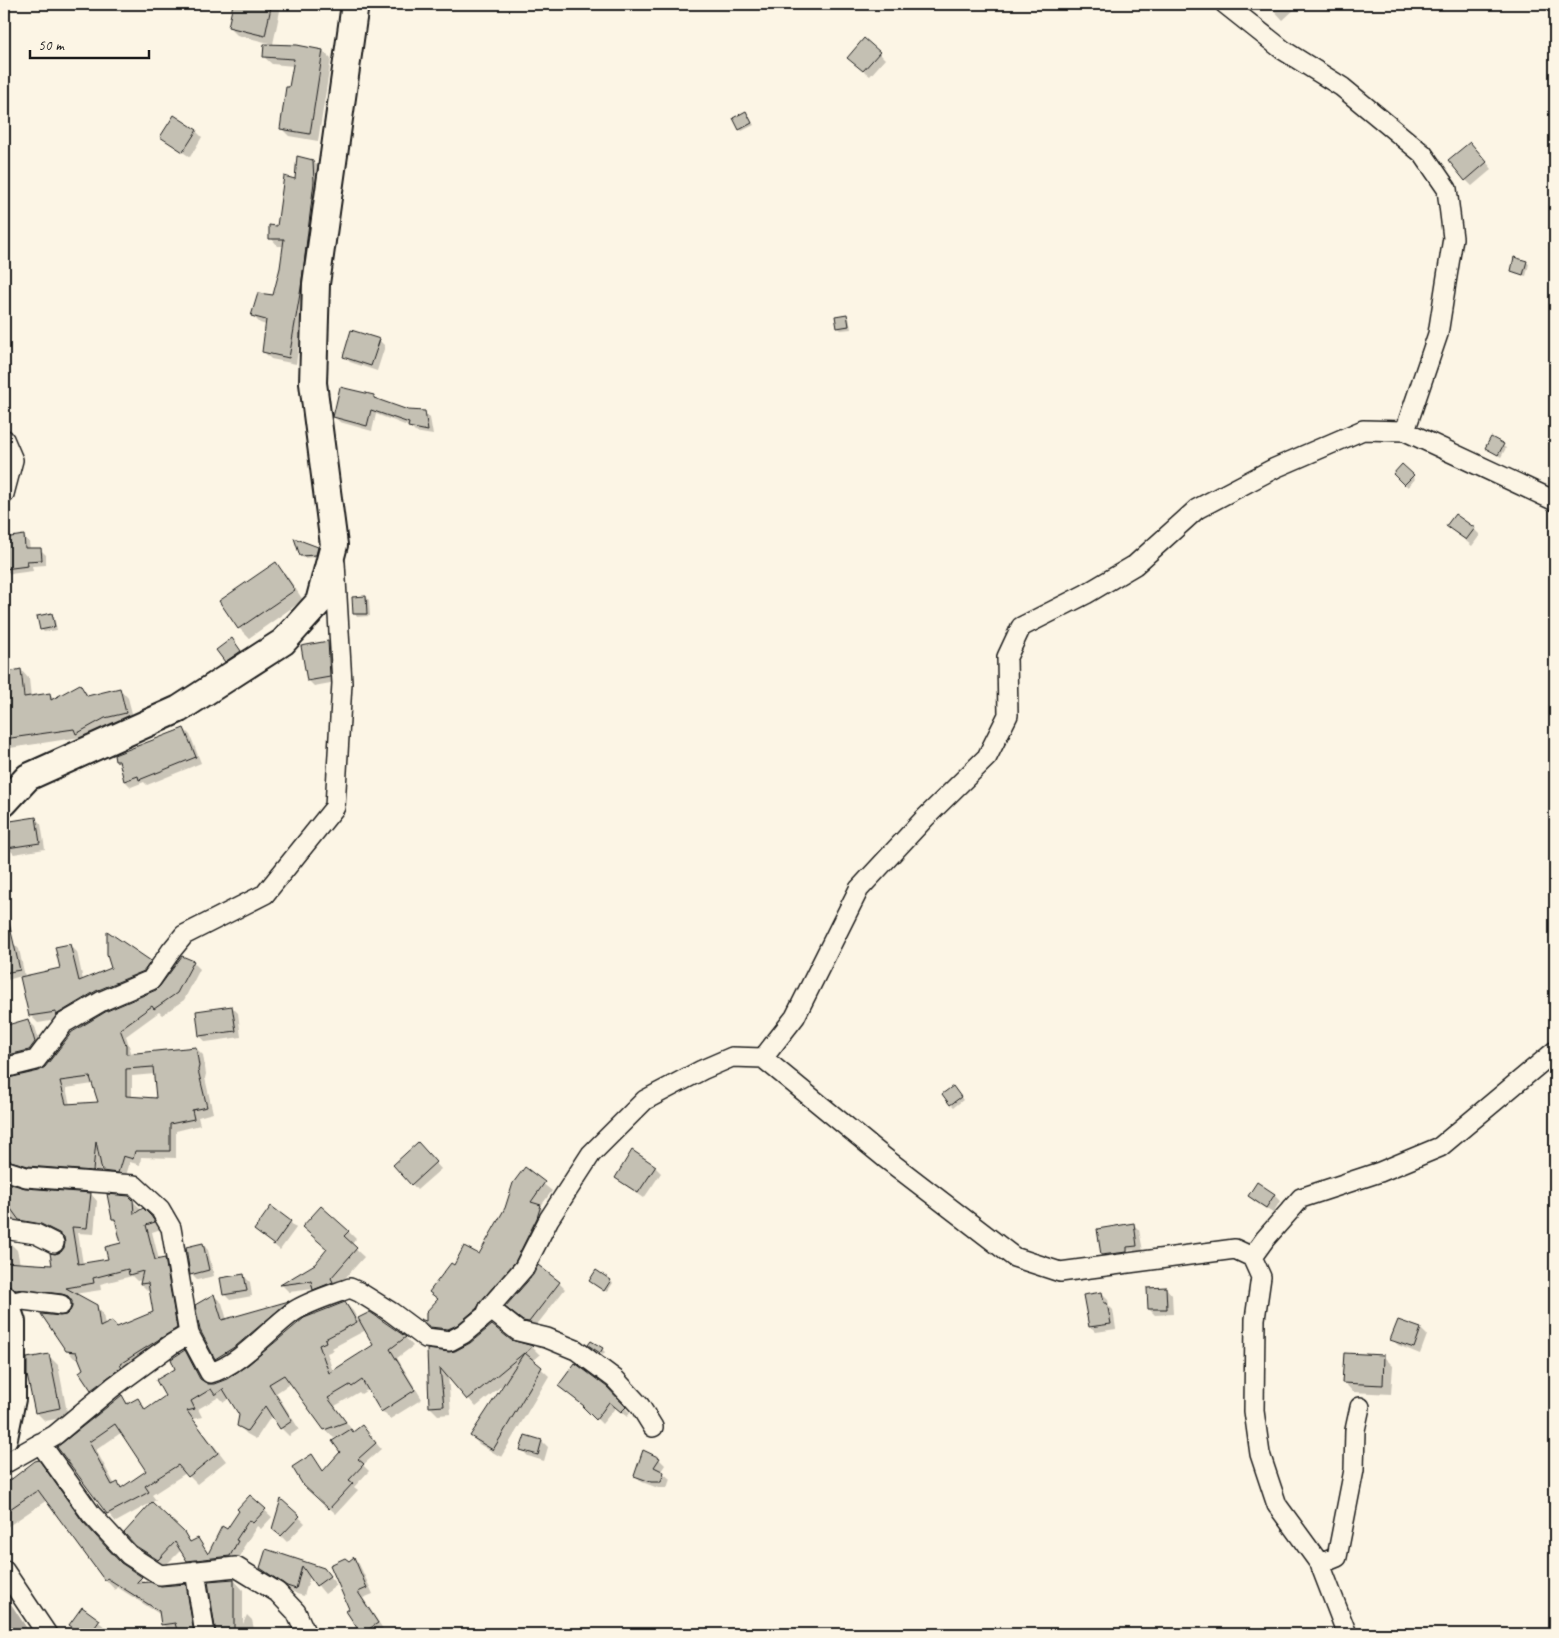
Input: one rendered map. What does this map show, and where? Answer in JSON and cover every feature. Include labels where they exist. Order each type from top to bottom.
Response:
[{"type":"main road","points":[[4,804],[28,777],[179,709],[283,642],[319,602],[334,545],[314,383],[316,284],[355,4]]},
{"type":"main road","points":[[4,1438],[12,1399],[12,1322],[5,1301]]},
{"type":"street","points":[[1226,4],[1284,50],[1342,87],[1422,154],[1447,189],[1453,238],[1438,334],[1406,431]]},
{"type":"street","points":[[763,1058],[795,1017],[860,889],[925,818],[987,757],[1008,715],[1008,657],[1021,627],[1086,594],[1135,565],[1197,509],[1275,468],[1363,430],[1406,431],[1555,501]]},
{"type":"street","points":[[4,439],[13,460],[4,494]]},
{"type":"street","points":[[4,1068],[36,1060],[64,1024],[102,1002],[152,980],[184,935],[265,894],[335,807],[342,683],[334,545]]},
{"type":"street","points":[[1252,1257],[1301,1198],[1380,1172],[1440,1147],[1555,1051]]},
{"type":"street","points":[[4,1170],[26,1177],[134,1185],[160,1209],[171,1228],[189,1334],[210,1373],[220,1370],[257,1343],[294,1311],[350,1288],[391,1312],[426,1338],[450,1340],[463,1334],[486,1314],[489,1308],[524,1268],[549,1219],[591,1154],[645,1100],[702,1070],[732,1057],[763,1058],[885,1158],[1014,1257],[1060,1272],[1235,1249],[1252,1257],[1261,1277],[1255,1319],[1254,1411],[1260,1454],[1277,1505],[1320,1564],[1347,1634]]},
{"type":"street","points":[[4,1229],[36,1234],[54,1243]]},
{"type":"street","points":[[5,1301],[23,1300],[61,1305]]},
{"type":"street","points":[[489,1308],[518,1330],[547,1338],[576,1350],[615,1379],[640,1406],[653,1427]]},
{"type":"street","points":[[4,1464],[55,1435],[113,1386],[189,1334]]},
{"type":"street","points":[[1320,1564],[1337,1557],[1354,1470],[1356,1430],[1360,1407]]},
{"type":"street","points":[[40,1443],[91,1514],[129,1555],[160,1575],[236,1567],[276,1592],[296,1612],[306,1634]]},
{"type":"street","points":[[4,1570],[47,1634]]},
{"type":"street","points":[[195,1570],[205,1634]]},
{"type":"building","points":[[233,4],[257,4],[271,7],[265,36],[228,27]]},
{"type":"building","points":[[864,38],[880,52],[863,71],[847,58]]},
{"type":"building","points":[[264,44],[297,45],[323,50],[310,134],[280,129],[286,87],[289,87],[294,59],[263,57]]},
{"type":"building","points":[[746,111],[752,123],[739,130],[733,118]]},
{"type":"building","points":[[174,115],[197,130],[183,152],[160,137]]},
{"type":"building","points":[[1470,142],[1487,162],[1465,181],[1448,160]]},
{"type":"building","points":[[297,156],[313,160],[314,182],[301,288],[289,358],[262,352],[266,320],[251,316],[258,293],[273,295],[280,268],[284,239],[269,239],[269,225],[277,226],[284,176],[295,179]]},
{"type":"building","points":[[1514,257],[1527,261],[1523,275],[1511,271]]},
{"type":"building","points":[[847,314],[849,326],[837,328],[835,316]]},
{"type":"building","points":[[351,330],[380,339],[371,366],[343,357]]},
{"type":"building","points":[[340,387],[374,395],[374,398],[408,410],[425,411],[428,431],[408,427],[409,423],[371,410],[367,426],[333,417]]},
{"type":"building","points":[[1491,437],[1504,444],[1498,455],[1485,448]]},
{"type":"building","points":[[1402,464],[1414,475],[1404,485],[1393,474]]},
{"type":"building","points":[[1455,514],[1475,528],[1466,540],[1446,526]]},
{"type":"building","points":[[24,535],[25,548],[41,548],[42,560],[27,561],[28,566],[4,569],[4,538]]},
{"type":"building","points":[[294,538],[318,547],[316,555],[300,556]]},
{"type":"building","points":[[276,562],[295,590],[238,629],[219,601]]},
{"type":"building","points":[[366,596],[367,614],[353,614],[352,597]]},
{"type":"building","points":[[52,613],[55,627],[40,630],[37,616]]},
{"type":"building","points":[[232,638],[241,651],[225,662],[216,650]]},
{"type":"building","points":[[328,641],[330,677],[307,681],[301,646]]},
{"type":"building","points":[[21,669],[24,697],[50,693],[51,700],[80,684],[87,696],[120,688],[126,713],[105,718],[76,734],[74,729],[4,739],[4,673]]},
{"type":"building","points":[[184,728],[196,757],[139,780],[138,776],[124,781],[119,761],[115,761],[114,755]]},
{"type":"building","points":[[36,817],[40,843],[7,848],[4,822]]},
{"type":"building","points":[[9,923],[20,970],[4,973],[4,924]]},
{"type":"building","points":[[107,931],[151,961],[144,971],[96,991],[56,1015],[56,1012],[29,1016],[20,977],[60,968],[55,947],[70,944],[79,981],[111,968],[107,955]]},
{"type":"building","points":[[182,956],[194,961],[177,993],[154,1009],[152,1006],[120,1029],[126,1045],[126,1054],[196,1047],[198,1070],[207,1107],[192,1110],[194,1119],[170,1124],[170,1151],[135,1151],[133,1159],[123,1156],[118,1173],[102,1171],[96,1141],[93,1171],[28,1166],[4,1159],[4,1079],[39,1071],[45,1067],[72,1032],[107,1011],[156,990]],"holes":[[[153,1067],[156,1098],[126,1096],[126,1069]],[[90,1077],[98,1102],[66,1104],[60,1081]]]},
{"type":"building","points":[[232,1006],[236,1031],[199,1036],[196,1011]]},
{"type":"building","points":[[28,1019],[35,1042],[29,1050],[4,1056],[4,1026]]},
{"type":"building","points":[[953,1086],[961,1097],[950,1105],[942,1094]]},
{"type":"building","points":[[418,1142],[436,1162],[411,1185],[393,1165]]},
{"type":"building","points":[[632,1150],[656,1166],[638,1193],[615,1178]]},
{"type":"building","points":[[525,1167],[545,1182],[531,1202],[541,1205],[537,1218],[515,1262],[477,1308],[457,1325],[448,1329],[430,1327],[420,1319],[426,1321],[426,1312],[438,1299],[429,1292],[451,1263],[454,1265],[464,1246],[479,1254],[505,1208],[513,1183]]},
{"type":"building","points":[[4,1182],[25,1188],[91,1193],[87,1228],[72,1227],[78,1264],[108,1259],[105,1247],[121,1243],[115,1219],[112,1219],[107,1194],[129,1196],[133,1200],[134,1214],[143,1208],[155,1222],[146,1225],[155,1260],[165,1258],[177,1328],[120,1364],[122,1367],[91,1390],[79,1372],[83,1369],[76,1352],[66,1351],[41,1314],[66,1315],[72,1307],[72,1301],[68,1296],[15,1289],[4,1284],[4,1262],[52,1265],[50,1253],[61,1252],[65,1243],[64,1237],[41,1224],[19,1220],[6,1202]],"holes":[[[128,1269],[129,1275],[143,1271],[140,1284],[148,1283],[153,1312],[117,1327],[112,1321],[100,1327],[97,1305],[66,1288],[94,1283],[93,1278]]]},
{"type":"building","points":[[1257,1182],[1275,1194],[1266,1208],[1248,1196]]},
{"type":"building","points":[[271,1206],[291,1221],[274,1245],[254,1230]]},
{"type":"building","points":[[321,1206],[349,1231],[344,1236],[357,1248],[331,1278],[333,1282],[313,1290],[311,1281],[280,1285],[315,1264],[327,1249],[302,1227]]},
{"type":"building","points":[[1134,1223],[1137,1246],[1127,1247],[1127,1252],[1101,1255],[1097,1229]]},
{"type":"building","points":[[203,1243],[209,1270],[190,1275],[186,1247]]},
{"type":"building","points":[[538,1265],[560,1282],[529,1322],[523,1321],[505,1307],[533,1275]]},
{"type":"building","points":[[596,1270],[611,1280],[604,1291],[589,1281]]},
{"type":"building","points":[[244,1274],[247,1291],[223,1295],[220,1278]]},
{"type":"building","points":[[1166,1287],[1167,1309],[1148,1309],[1147,1288]]},
{"type":"building","points":[[1102,1292],[1104,1303],[1107,1303],[1111,1324],[1089,1327],[1083,1295]]},
{"type":"building","points":[[214,1294],[222,1320],[289,1301],[236,1346],[215,1359],[200,1330],[195,1305]]},
{"type":"building","points":[[345,1302],[357,1322],[325,1339],[326,1342],[319,1345],[329,1373],[373,1345],[358,1318],[370,1312],[406,1337],[390,1349],[415,1390],[381,1412],[362,1380],[352,1387],[350,1385],[328,1398],[346,1422],[324,1430],[284,1375],[269,1384],[292,1421],[280,1429],[265,1406],[247,1431],[237,1426],[239,1415],[223,1389],[215,1395],[211,1389],[191,1401],[195,1409],[187,1411],[218,1453],[188,1477],[178,1465],[145,1486],[149,1492],[107,1514],[57,1447],[122,1395],[127,1404],[138,1398],[145,1410],[165,1396],[156,1380],[175,1369],[171,1359],[185,1350],[200,1379],[208,1384],[214,1384],[227,1379],[249,1364],[304,1318]],"holes":[[[115,1424],[146,1471],[121,1488],[118,1482],[112,1485],[89,1442]]]},
{"type":"building","points":[[1398,1320],[1421,1328],[1414,1348],[1390,1340]]},
{"type":"building","points":[[492,1325],[511,1340],[533,1346],[525,1353],[542,1367],[493,1450],[470,1436],[524,1353],[467,1400],[440,1368],[444,1406],[429,1407],[427,1349],[455,1351],[470,1343]]},
{"type":"building","points":[[591,1341],[603,1348],[600,1353],[588,1345]]},
{"type":"building","points":[[1344,1353],[1384,1355],[1383,1385],[1342,1383]]},
{"type":"building","points":[[49,1354],[60,1408],[35,1413],[27,1375],[27,1358]]},
{"type":"building","points":[[575,1363],[607,1387],[626,1407],[621,1412],[609,1402],[596,1420],[584,1406],[558,1386]]},
{"type":"building","points":[[362,1425],[376,1443],[358,1459],[364,1464],[349,1480],[353,1483],[329,1509],[303,1485],[292,1467],[312,1454],[323,1471],[340,1452],[332,1441],[351,1429],[353,1432]]},
{"type":"building","points":[[525,1435],[542,1440],[538,1455],[520,1450]]},
{"type":"building","points":[[643,1450],[660,1458],[654,1467],[664,1472],[661,1482],[651,1482],[634,1476]]},
{"type":"building","points":[[39,1460],[83,1522],[121,1563],[142,1577],[136,1583],[150,1582],[161,1586],[186,1584],[194,1634],[178,1634],[175,1623],[161,1625],[159,1611],[107,1578],[105,1581],[38,1490],[4,1513],[4,1485],[35,1461]]},
{"type":"building","points":[[250,1495],[266,1509],[253,1523],[249,1520],[236,1540],[238,1541],[230,1556],[187,1561],[175,1542],[158,1560],[136,1546],[124,1533],[152,1502],[184,1532],[190,1542],[198,1538],[208,1554],[222,1526],[227,1529],[239,1511],[237,1509]]},
{"type":"building","points":[[281,1499],[300,1516],[281,1536],[272,1529]]},
{"type":"building","points":[[266,1549],[324,1568],[330,1576],[316,1586],[302,1566],[296,1589],[287,1586],[260,1568]]},
{"type":"building","points":[[354,1557],[367,1588],[358,1592],[378,1623],[361,1634],[346,1611],[349,1609],[330,1565],[345,1558],[349,1561]]},
{"type":"building","points":[[234,1579],[234,1634],[216,1634],[208,1581]]},
{"type":"building","points":[[82,1607],[100,1620],[90,1634],[82,1634],[69,1625]]},
{"type":"waterway","points":[[4,1608],[21,1634]]}]
